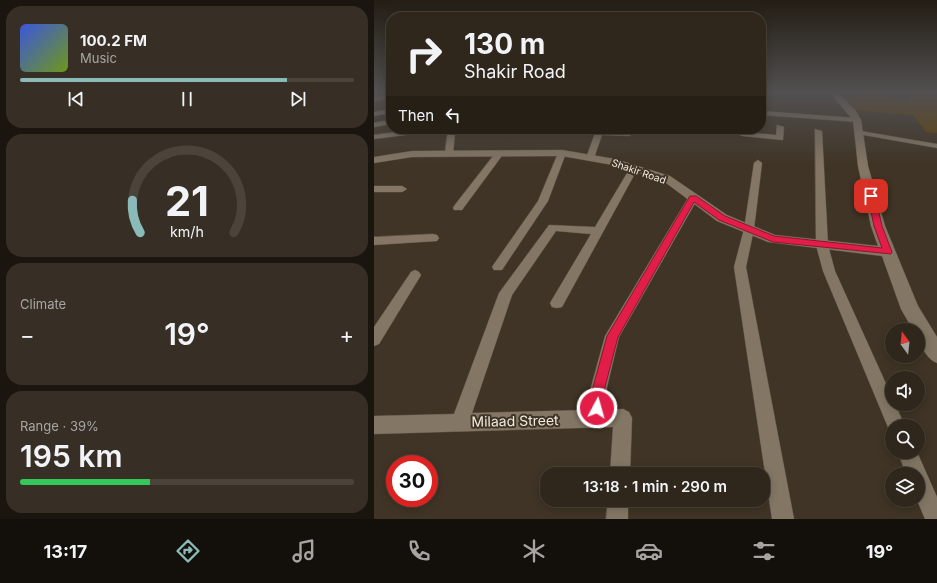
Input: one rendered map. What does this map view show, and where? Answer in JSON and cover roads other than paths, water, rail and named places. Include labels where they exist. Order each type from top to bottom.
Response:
[{"type":"street","points":[[785,116],[858,126],[937,146]]},
{"type":"street","points":[[853,116],[858,126],[863,166],[878,226],[910,309],[936,352]]},
{"type":"street","points":[[374,125],[386,123]]},
{"type":"street","points":[[758,134],[780,138],[780,126]]},
{"type":"street","points":[[818,131],[822,245],[829,271],[893,419]]},
{"type":"street","points":[[374,136],[392,134]]},
{"type":"street","points":[[449,153],[452,134]]},
{"type":"street","points":[[590,158],[598,134]]},
{"type":"street","points":[[741,143],[742,134]]},
{"type":"street","points":[[458,208],[500,153]]},
{"type":"street","points":[[498,267],[543,201],[562,153]]},
{"type":"street","name":"Shakir Road","points":[[374,160],[412,154],[562,153],[615,162],[666,178],[722,218],[773,239],[888,252]]},
{"type":"street","points":[[758,163],[749,229],[740,267],[783,519]]},
{"type":"street","points":[[557,303],[634,168]]},
{"type":"street","points":[[374,189],[402,189]]},
{"type":"street","points":[[596,419],[599,387],[612,336],[693,198]]},
{"type":"street","points":[[460,423],[506,293],[553,227],[598,231]]},
{"type":"street","points":[[374,241],[433,238]]},
{"type":"street","points":[[374,339],[415,275]]},
{"type":"street","name":"Milaad Street","points":[[374,425],[623,418],[620,467]]},
{"type":"street","points":[[925,494],[936,519]]},
{"type":"street","points":[[617,519],[618,507]]}]
